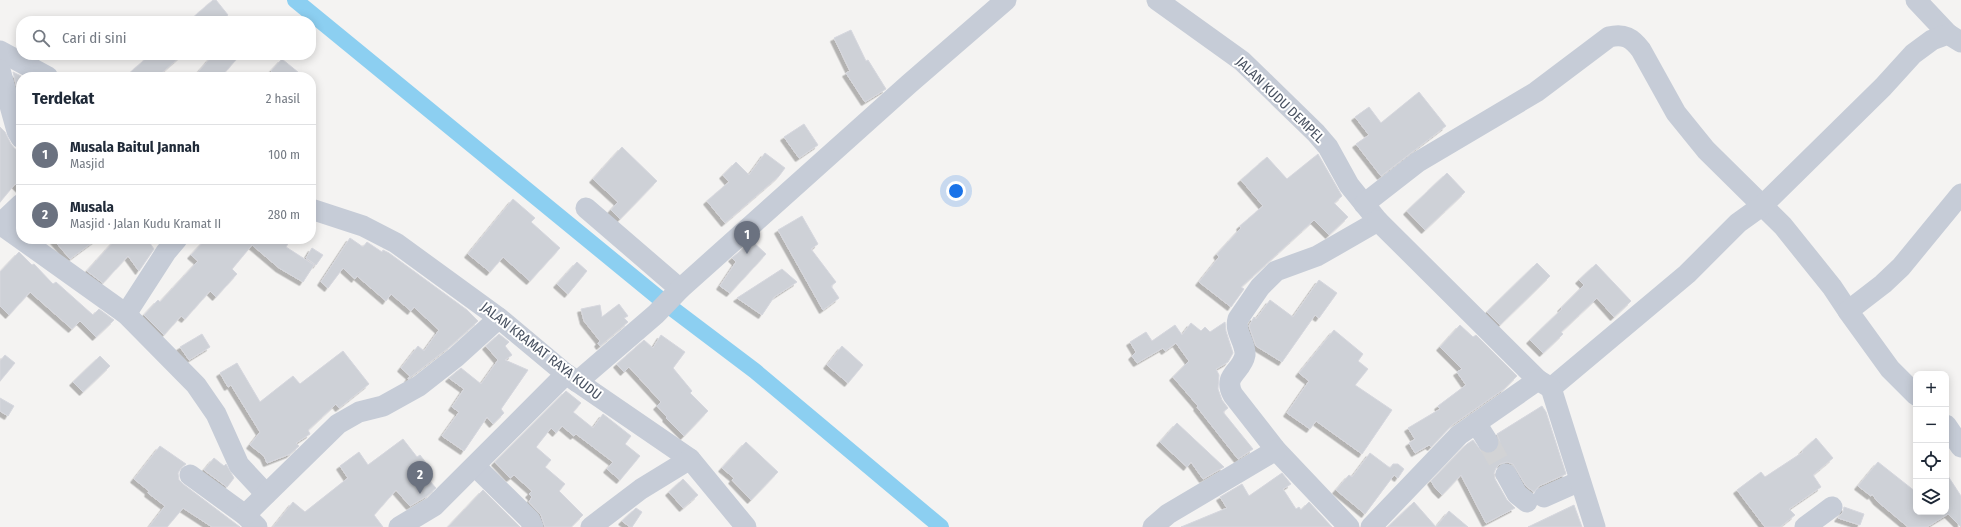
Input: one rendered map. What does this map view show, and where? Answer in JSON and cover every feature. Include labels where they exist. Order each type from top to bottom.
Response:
[{"type":"street","points":[[399,527],[434,506],[475,466],[572,378],[656,314],[676,293],[909,84],[1006,0]]},
{"type":"street","name":"JALAN KUDU DEMPEL","points":[[1157,0],[1242,61],[1316,133],[1328,147],[1342,174],[1378,222],[1544,384]]},
{"type":"street","points":[[1916,0],[1956,37]]},
{"type":"street","points":[[1364,204],[1418,162],[1536,92],[1609,37],[1618,34],[1626,36],[1635,42],[1641,50],[1676,113],[1706,150],[1783,226],[1832,287],[1890,369],[1913,392]]},
{"type":"street","points":[[1372,527],[1448,445],[1476,423],[1544,384],[1687,274],[1738,223],[1763,205],[1883,87],[1913,54],[1932,40],[1956,37]]},
{"type":"street","points":[[0,51],[16,60]]},
{"type":"street","points":[[17,60],[39,72]]},
{"type":"street","points":[[0,70],[16,127]]},
{"type":"street","points":[[1848,311],[1883,284],[1901,267],[1961,194]]},
{"type":"street","points":[[586,208],[676,293]]},
{"type":"street","points":[[16,209],[0,224],[16,235]]},
{"type":"street","name":"JALAN KRAMAT RAYA KUDU","points":[[316,211],[362,226],[396,243],[499,318],[572,378],[690,459],[746,527]]},
{"type":"street","points":[[1349,527],[1276,450],[1229,388],[1232,375],[1244,356],[1244,351],[1236,325],[1238,318],[1260,287],[1276,271],[1317,256],[1378,222]]},
{"type":"street","points":[[28,244],[126,314],[196,385],[216,414],[239,465],[266,494]]},
{"type":"street","points":[[126,314],[173,244]]},
{"type":"street","points":[[190,475],[251,521],[266,494],[338,424],[359,412],[383,406],[419,386],[456,358],[499,318]]},
{"type":"street","points":[[1544,384],[1580,481],[1595,527]]},
{"type":"street","points":[[1476,423],[1488,442]]},
{"type":"street","points":[[1153,527],[1168,514],[1276,450]]},
{"type":"street","points":[[591,527],[641,489],[690,459]]},
{"type":"street","points":[[475,466],[530,520],[533,527]]},
{"type":"street","points":[[1506,474],[1517,494],[1535,499],[1580,481]]},
{"type":"street","points":[[1805,527],[1832,507]]},
{"type":"building","points":[[213,0],[216,0],[228,15],[227,16],[195,16]]},
{"type":"building","points":[[851,30],[866,61],[868,60],[886,89],[865,102],[846,73],[850,71],[834,38]]},
{"type":"building","points":[[144,60],[176,60],[163,72],[131,72]]},
{"type":"building","points":[[209,60],[236,60],[225,72],[198,72]]},
{"type":"building","points":[[281,60],[283,60],[298,72],[272,72],[271,71]]},
{"type":"building","points":[[13,72],[16,74],[16,84]]},
{"type":"building","points":[[1419,92],[1446,126],[1381,176],[1356,144],[1369,135],[1355,117],[1369,107],[1381,123]]},
{"type":"building","points":[[804,124],[818,145],[799,158],[784,137]]},
{"type":"building","points":[[0,127],[16,149],[16,185],[15,184],[0,202]]},
{"type":"building","points":[[622,147],[657,181],[620,219],[611,210],[618,202],[593,179]]},
{"type":"building","points":[[765,153],[785,168],[779,176],[725,223],[707,201],[729,182],[723,175],[736,162],[749,175]]},
{"type":"building","points":[[1318,154],[1342,196],[1334,203],[1348,217],[1329,235],[1314,220],[1241,287],[1244,289],[1231,307],[1199,282],[1219,257],[1217,254],[1241,228],[1240,226],[1263,206],[1241,180],[1267,157],[1287,179]]},
{"type":"building","points":[[1447,173],[1465,192],[1425,230],[1407,211]]},
{"type":"building","points":[[513,199],[535,218],[531,222],[560,248],[530,281],[503,257],[490,272],[468,254]]},
{"type":"building","points":[[802,216],[818,244],[811,249],[836,282],[831,286],[839,298],[823,310],[778,230]]},
{"type":"building","points":[[350,238],[363,247],[367,242],[382,252],[383,250],[389,253],[467,310],[478,321],[448,348],[408,379],[410,376],[401,368],[418,346],[424,351],[439,330],[414,307],[411,311],[391,294],[386,301],[357,276],[355,279],[343,268],[328,288],[321,282]]},
{"type":"building","points":[[752,241],[766,254],[730,293],[720,286],[736,262],[732,258]]},
{"type":"building","points":[[57,244],[90,244],[70,259]]},
{"type":"building","points":[[111,244],[150,244],[154,249],[139,271],[128,256],[103,283],[87,271]]},
{"type":"building","points":[[201,244],[288,244],[286,247],[314,265],[303,282],[279,268],[252,245],[232,269],[237,274],[216,297],[210,291],[185,319],[181,316],[164,335],[144,315],[158,300],[160,302],[198,261],[191,255]]},
{"type":"building","points":[[312,248],[323,255],[316,265],[306,258]]},
{"type":"building","points":[[19,252],[32,265],[34,264],[53,284],[56,282],[93,315],[99,309],[114,320],[96,337],[80,321],[72,329],[30,292],[9,315],[0,306],[0,272]]},
{"type":"building","points":[[577,262],[587,271],[568,294],[557,284]]},
{"type":"building","points":[[1537,263],[1550,276],[1500,325],[1487,312]]},
{"type":"building","points":[[1596,264],[1631,301],[1614,317],[1597,298],[1561,332],[1563,334],[1543,353],[1530,340],[1584,285],[1579,280]]},
{"type":"building","points":[[782,269],[797,282],[774,297],[762,315],[737,298]]},
{"type":"building","points":[[1319,280],[1337,293],[1319,318],[1315,315],[1282,362],[1256,346],[1249,326],[1254,317],[1256,319],[1270,300],[1293,317]]},
{"type":"building","points":[[619,304],[628,316],[624,318],[628,322],[600,346],[598,343],[600,341],[584,321],[581,309],[600,305],[602,317]]},
{"type":"building","points":[[1225,322],[1226,331],[1233,353],[1228,362],[1216,369],[1219,375],[1218,389],[1222,400],[1228,408],[1223,412],[1253,449],[1238,459],[1197,407],[1198,406],[1173,377],[1189,361],[1176,343],[1165,351],[1163,348],[1137,363],[1132,356],[1136,352],[1130,342],[1146,332],[1152,341],[1175,325],[1182,335],[1191,323],[1201,331],[1205,327],[1210,332]]},
{"type":"building","points":[[1460,325],[1473,337],[1476,335],[1517,376],[1504,389],[1452,425],[1431,447],[1429,445],[1415,453],[1409,443],[1415,439],[1408,428],[1440,409],[1438,406],[1466,385],[1457,372],[1462,369],[1440,347]]},
{"type":"building","points":[[1334,330],[1363,354],[1358,361],[1368,369],[1355,385],[1392,410],[1362,454],[1316,421],[1310,429],[1287,413],[1309,381],[1299,373]]},
{"type":"building","points":[[202,334],[210,347],[189,360],[180,347]]},
{"type":"building","points":[[499,334],[509,342],[505,346],[512,355],[505,360],[528,370],[501,409],[504,413],[493,424],[487,417],[464,451],[442,436],[459,412],[452,407],[464,389],[449,378],[461,368],[481,384],[498,360],[486,346]]},
{"type":"building","points":[[661,335],[685,352],[673,368],[692,391],[690,393],[708,411],[684,436],[666,418],[667,417],[657,406],[661,402],[629,367],[624,372],[617,364],[644,340],[653,348]]},
{"type":"building","points":[[842,346],[863,365],[848,383],[827,365]]},
{"type":"building","points":[[343,351],[369,384],[339,408],[336,404],[308,430],[310,434],[296,443],[299,446],[290,454],[267,463],[264,456],[250,445],[260,432],[231,385],[228,387],[220,373],[237,363],[260,402],[293,376],[300,384]]},
{"type":"building","points":[[5,355],[15,363],[0,381],[0,361]]},
{"type":"building","points":[[100,356],[110,366],[83,392],[73,382]]},
{"type":"building","points":[[566,391],[581,403],[573,412],[593,428],[603,414],[631,436],[625,444],[640,456],[620,480],[607,469],[613,462],[576,434],[574,436],[562,426],[556,433],[551,428],[536,447],[551,460],[545,467],[565,484],[559,491],[583,515],[571,527],[545,527],[541,515],[529,502],[532,497],[529,494],[532,491],[514,475],[510,478],[495,462]]},
{"type":"building","points":[[0,398],[14,406],[8,416],[0,411]]},
{"type":"building","points":[[1542,406],[1546,412],[1566,474],[1539,486],[1534,492],[1526,486],[1513,464],[1507,462],[1500,464],[1494,473],[1495,479],[1507,500],[1515,508],[1486,523],[1461,475],[1442,495],[1436,489],[1431,481],[1467,444],[1473,440],[1482,452],[1488,454],[1494,452],[1498,448],[1500,442],[1497,434]]},
{"type":"building","points":[[1177,423],[1224,467],[1203,479],[1191,462],[1187,467],[1160,442]]},
{"type":"building","points":[[1816,438],[1833,458],[1813,475],[1821,487],[1789,509],[1795,515],[1780,527],[1765,527],[1737,490],[1761,472],[1765,477],[1803,452],[1802,451]]},
{"type":"building","points":[[403,439],[417,457],[420,455],[427,464],[420,470],[436,488],[427,496],[410,506],[396,490],[374,515],[383,527],[273,527],[293,502],[305,512],[348,478],[340,466],[359,452],[368,465]]},
{"type":"building","points":[[746,442],[778,472],[751,500],[732,480],[734,478],[722,468]]},
{"type":"building","points":[[160,446],[186,464],[178,473],[179,480],[240,527],[212,527],[183,508],[167,527],[149,527],[165,506],[148,493],[149,491],[134,479]]},
{"type":"building","points":[[1370,453],[1390,468],[1393,464],[1398,464],[1404,469],[1398,478],[1394,475],[1365,514],[1336,490],[1349,475],[1352,477]]},
{"type":"building","points":[[214,458],[224,466],[226,464],[234,478],[227,487],[204,470]]},
{"type":"building","points":[[1878,462],[1913,490],[1913,515],[1946,515],[1927,527],[1908,527],[1877,501],[1872,494],[1871,496],[1858,486]]},
{"type":"building","points":[[1282,473],[1291,484],[1283,489],[1296,509],[1299,507],[1301,510],[1309,502],[1332,527],[1181,527],[1227,508],[1220,497],[1242,484],[1249,496]]},
{"type":"building","points":[[1949,478],[1961,496],[1961,527],[1949,515]]},
{"type":"building","points":[[683,479],[698,495],[683,508],[669,492]]},
{"type":"building","points":[[483,490],[520,527],[448,527]]},
{"type":"building","points":[[1414,502],[1436,527],[1388,527]]},
{"type":"building","points":[[1574,505],[1582,527],[1528,527]]},
{"type":"building","points":[[1844,507],[1864,514],[1860,525],[1838,518],[1843,512]]},
{"type":"building","points":[[636,508],[642,512],[632,527],[630,527],[622,521]]},
{"type":"building","points":[[1449,511],[1468,527],[1436,527]]},
{"type":"waterway","points":[[295,0],[315,16]]},
{"type":"waterway","points":[[316,17],[665,303],[755,371],[941,527]]},
{"type":"tunnel","points":[[1488,442],[1506,474]]},
{"type":"place","name":"Musala Baitul Jannah","points":[[747,254]]},
{"type":"place","name":"Musala","points":[[420,494]]}]
